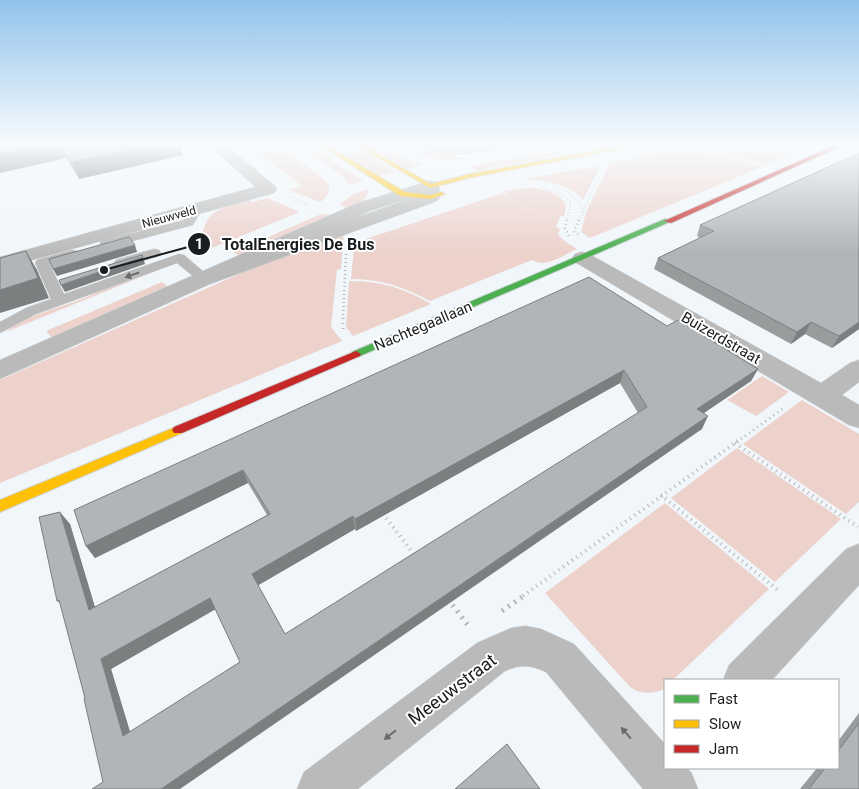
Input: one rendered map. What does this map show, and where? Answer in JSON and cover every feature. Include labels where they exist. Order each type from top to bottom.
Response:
[{"type":"street","name":"Nieuwveld","points":[[0,262],[268,190],[256,180]]},
{"type":"street","points":[[380,180],[403,194]]},
{"type":"street","points":[[411,180],[430,192]]},
{"type":"street","points":[[205,279],[460,180]]},
{"type":"street","name":"Nachtegaallaan","points":[[0,506],[761,180]]},
{"type":"street","points":[[2,365],[205,279],[357,210],[403,194],[430,192]]},
{"type":"street","name":"Buizerdstraat","points":[[592,253],[859,418]]},
{"type":"street","points":[[816,392],[859,370]]},
{"type":"street","points":[[745,679],[859,560]]},
{"type":"street","name":"Meeuwstraat","points":[[320,789],[491,657],[515,645],[536,645],[560,658],[666,774]]},
{"type":"lane","points":[[0,320],[59,300],[150,249],[189,222],[196,209]]},
{"type":"lane","points":[[107,267],[150,249]]},
{"type":"lane","points":[[0,274],[150,249]]},
{"type":"lane","points":[[100,254],[150,249],[179,258],[205,279]]},
{"type":"lane","points":[[43,268],[82,260]]},
{"type":"lane","points":[[43,268],[56,282],[59,300]]},
{"type":"lane","points":[[0,328],[30,311]]},
{"type":"path","points":[[592,253],[581,237],[574,231],[582,210],[598,180]]},
{"type":"path","points":[[539,183],[572,194],[580,201],[582,210]]},
{"type":"path","points":[[497,615],[735,442],[816,392]]},
{"type":"path","points":[[735,442],[859,528]]},
{"type":"path","points":[[661,495],[807,614]]},
{"type":"path","points":[[381,512],[421,564]]},
{"type":"path","points":[[444,594],[491,657]]},
{"type":"shaded area","points":[[294,180],[325,180],[329,186],[329,192],[320,202],[289,190],[302,186]]},
{"type":"shaded area","points":[[345,180],[363,181],[349,185]]},
{"type":"shaded area","points":[[531,180],[593,180],[583,200],[564,186]]},
{"type":"shaded area","points":[[602,180],[731,180],[590,238],[581,232],[586,212]]},
{"type":"shaded area","points":[[528,188],[544,190],[559,196],[566,205],[564,216],[539,212],[523,206],[509,197],[504,191]]},
{"type":"shaded area","points":[[368,189],[367,196],[355,206],[348,209],[340,204],[352,195]]},
{"type":"shaded area","points":[[503,193],[528,209],[560,216],[556,227],[559,228],[560,232],[557,233],[563,240],[577,249],[548,262],[543,263],[532,260],[430,301],[392,285],[351,279],[354,248],[351,248],[351,244]]},
{"type":"shaded area","points":[[268,198],[300,212],[204,251],[200,245],[202,234],[209,218],[214,213],[227,206],[247,200],[253,202]]},
{"type":"shaded area","points":[[327,214],[333,216],[239,256],[233,252],[319,215]]},
{"type":"shaded area","points":[[344,231],[341,269],[337,270],[331,327],[342,341],[0,483],[0,380],[257,266]]},
{"type":"shaded area","points":[[168,266],[6,332],[20,322],[36,315],[81,299],[142,273]]},
{"type":"shaded area","points":[[349,281],[371,282],[392,286],[431,304],[353,336],[346,327]]},
{"type":"shaded area","points":[[162,282],[168,287],[53,339],[46,331]]},
{"type":"shaded area","points":[[762,376],[789,392],[756,416],[727,400]]},
{"type":"shaded area","points":[[802,400],[859,434],[859,502],[846,514],[743,444]]},
{"type":"shaded area","points":[[737,448],[841,519],[775,582],[671,498]]},
{"type":"shaded area","points":[[665,503],[769,589],[674,679],[664,679],[664,689],[652,693],[634,690],[630,687],[545,593]]},
{"type":"building","points":[[800,180],[859,180],[859,322],[839,336],[811,322],[797,332],[658,258],[714,231],[700,225]]},
{"type":"building","points":[[129,237],[135,245],[53,269],[49,259]]},
{"type":"building","points":[[26,251],[38,278],[0,290],[0,258]]},
{"type":"building","points":[[142,255],[143,257],[61,285],[59,280]]},
{"type":"building","points":[[589,277],[667,326],[678,320],[758,369],[697,409],[708,416],[161,789],[92,789],[103,782],[85,698],[59,600],[57,601],[39,517],[60,512],[89,610],[270,514],[243,470],[86,546],[74,510]],"holes":[[[624,370],[647,407],[285,634],[252,574],[353,516],[355,519]],[[210,598],[240,662],[123,736],[101,659]]]},
{"type":"building","points":[[859,723],[859,789],[809,789],[824,769],[839,769],[839,750]]},
{"type":"building","points":[[507,744],[540,789],[455,789]]},
{"type":"traffic: fast","points":[[356,354],[668,221]]},
{"type":"traffic: slow","points":[[380,180],[403,194],[431,197],[441,194]]},
{"type":"traffic: slow","points":[[419,180],[430,186],[454,180]]},
{"type":"traffic: slow","points":[[0,506],[178,430]]},
{"type":"traffic: jam","points":[[668,221],[761,180]]},
{"type":"traffic: jam","points":[[178,430],[356,354]]},
{"type":"place","name":"TotalEnergies De Bus","points":[[104,270]]}]
